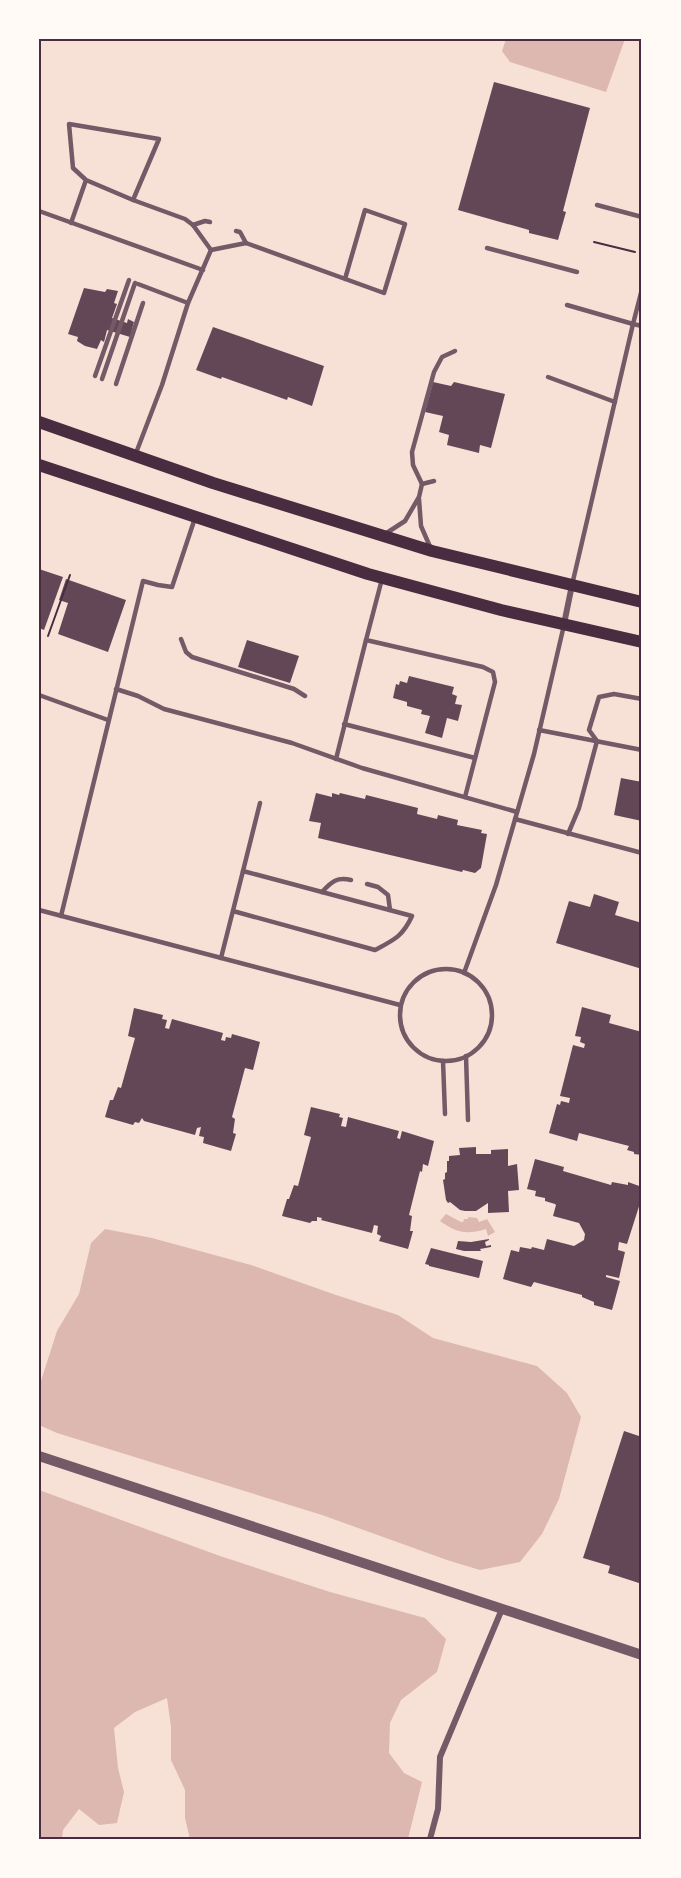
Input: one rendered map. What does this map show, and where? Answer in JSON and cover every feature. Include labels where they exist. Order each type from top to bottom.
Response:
[{"type":"main road","points":[[39,422],[213,483],[432,551],[642,602]]},
{"type":"main road","points":[[39,465],[383,578],[501,610],[642,642]]},
{"type":"street","points":[[564,625],[572,585]]},
{"type":"street","points":[[39,1456],[642,1655]]},
{"type":"street","points":[[430,1839],[438,1809],[440,1757],[502,1609]]},
{"type":"lane","points":[[133,200],[159,140],[69,124],[73,168],[86,180],[133,200],[184,219],[193,225],[211,250]]},
{"type":"lane","points":[[71,223],[86,180]]},
{"type":"lane","points":[[597,204],[642,217]]},
{"type":"lane","points":[[211,250],[246,243],[345,279],[384,292],[405,224],[365,210],[345,279]]},
{"type":"lane","points":[[39,211],[203,270]]},
{"type":"lane","points":[[193,225],[205,221],[210,222]]},
{"type":"lane","points":[[236,231],[240,232],[246,243]]},
{"type":"lane","points":[[487,248],[577,272]]},
{"type":"lane","points":[[135,456],[162,385],[188,303],[211,250]]},
{"type":"lane","points":[[94,376],[129,280]]},
{"type":"lane","points":[[102,379],[137,283],[188,303]]},
{"type":"lane","points":[[572,585],[642,289]]},
{"type":"lane","points":[[116,384],[143,303]]},
{"type":"lane","points":[[567,305],[642,326]]},
{"type":"lane","points":[[432,551],[421,526],[419,497],[422,483],[413,465],[412,452],[434,372],[442,357],[455,351]]},
{"type":"lane","points":[[548,377],[615,402]]},
{"type":"lane","points":[[422,483],[434,481]]},
{"type":"lane","points":[[383,536],[405,521],[419,497]]},
{"type":"lane","points":[[61,916],[143,581],[172,587],[195,518]]},
{"type":"lane","points":[[336,759],[383,578]]},
{"type":"lane","points":[[464,973],[496,885],[515,819],[564,625]]},
{"type":"lane","points":[[181,639],[186,652],[192,657],[294,689],[305,696]]},
{"type":"lane","points":[[366,640],[483,667],[493,672],[495,682],[465,797]]},
{"type":"lane","points":[[116,689],[138,696],[164,709],[292,743],[362,768],[517,812]]},
{"type":"lane","points":[[597,741],[589,730],[599,697],[614,694],[642,699]]},
{"type":"lane","points":[[39,695],[108,720]]},
{"type":"lane","points":[[345,724],[476,758]]},
{"type":"lane","points":[[539,730],[642,750]]},
{"type":"lane","points":[[568,834],[579,808],[597,741]]},
{"type":"lane","points":[[221,958],[260,802]]},
{"type":"lane","points":[[515,819],[642,853]]},
{"type":"lane","points":[[233,911],[375,950],[397,939],[408,927],[412,916],[243,871]]},
{"type":"lane","points":[[322,892],[331,881],[340,878],[351,880]]},
{"type":"lane","points":[[367,884],[378,887],[388,895],[390,910]]},
{"type":"lane","points":[[39,910],[400,1005]]},
{"type":"lane","points":[[456,969],[480,984],[488,996],[492,1010],[491,1025],[485,1040],[474,1052],[460,1059],[443,1061],[428,1058],[415,1049],[405,1036],[400,1021],[400,1005],[405,992],[414,980],[427,972],[456,969]]},
{"type":"lane","points":[[466,1056],[468,1120]]},
{"type":"lane","points":[[443,1061],[445,1114]]},
{"type":"path","points":[[594,242],[635,252]]},
{"type":"path","points":[[48,636],[70,575]]},
{"type":"shaded area","points":[[506,39],[625,39],[606,92],[510,62],[502,51]]},
{"type":"shaded area","points":[[446,1214],[461,1222],[468,1217],[477,1218],[479,1222],[487,1219],[495,1232],[488,1236],[486,1229],[473,1232],[457,1230],[440,1221]]},
{"type":"shaded area","points":[[105,1229],[152,1238],[251,1265],[398,1315],[433,1338],[537,1366],[567,1393],[581,1417],[559,1499],[542,1534],[520,1562],[480,1570],[322,1515],[57,1433],[39,1425],[39,1387],[57,1331],[79,1294],[91,1243]]},
{"type":"shaded area","points":[[39,1490],[220,1556],[330,1592],[425,1618],[446,1639],[437,1672],[401,1700],[390,1723],[389,1753],[404,1773],[422,1782],[408,1839],[190,1839],[185,1818],[185,1790],[171,1760],[171,1727],[167,1698],[135,1712],[114,1728],[118,1768],[124,1792],[117,1823],[99,1825],[79,1809],[63,1830],[62,1839],[39,1839]]},
{"type":"building","points":[[494,82],[590,108],[563,211],[566,212],[558,240],[458,210]]},
{"type":"building","points":[[84,288],[105,292],[107,289],[118,291],[114,303],[117,304],[112,318],[127,323],[128,319],[134,322],[130,337],[107,330],[104,342],[101,340],[97,349],[85,346],[77,341],[78,337],[68,334]]},
{"type":"building","points":[[213,327],[324,366],[312,406],[196,370]]},
{"type":"building","points":[[433,382],[451,386],[454,382],[505,394],[491,448],[480,445],[479,453],[447,445],[449,435],[439,432],[443,416],[425,412]]},
{"type":"building","points":[[39,569],[63,577],[44,630],[39,628]]},
{"type":"building","points":[[66,579],[126,600],[108,652],[58,634],[68,603],[59,600]]},
{"type":"building","points":[[247,640],[299,656],[290,683],[238,667]]},
{"type":"building","points":[[409,676],[454,687],[452,694],[457,696],[455,704],[462,705],[458,721],[447,718],[442,738],[425,733],[430,716],[421,714],[422,710],[407,706],[407,702],[393,698],[396,684],[399,685],[400,681],[407,683]]},
{"type":"building","points":[[621,778],[642,782],[642,821],[614,815]]},
{"type":"building","points":[[316,793],[332,797],[332,793],[339,795],[340,793],[365,799],[366,795],[418,808],[417,814],[437,819],[438,815],[458,820],[457,825],[482,830],[481,833],[487,834],[481,868],[475,873],[463,870],[462,872],[318,838],[321,823],[309,821]]},
{"type":"building","points":[[594,894],[619,902],[615,915],[642,923],[642,969],[556,943],[569,901],[590,907]]},
{"type":"building","points":[[582,1007],[611,1015],[609,1023],[642,1032],[642,1155],[627,1150],[629,1146],[579,1133],[577,1141],[549,1133],[557,1104],[560,1105],[561,1101],[569,1103],[570,1098],[560,1096],[573,1045],[584,1048],[585,1044],[580,1042],[581,1037],[575,1036]]},
{"type":"building","points":[[134,1008],[163,1015],[162,1019],[167,1020],[165,1028],[169,1029],[172,1019],[223,1033],[221,1040],[225,1041],[226,1037],[231,1038],[232,1034],[260,1042],[253,1070],[245,1068],[232,1117],[235,1119],[233,1133],[236,1134],[231,1151],[203,1143],[204,1137],[199,1136],[201,1127],[197,1128],[195,1135],[144,1121],[142,1118],[139,1123],[135,1122],[133,1125],[105,1117],[110,1100],[113,1100],[118,1087],[121,1088],[135,1038],[128,1036]]},
{"type":"building","points":[[311,1107],[340,1114],[339,1117],[343,1118],[341,1126],[346,1127],[348,1117],[399,1131],[397,1138],[400,1139],[402,1131],[434,1141],[428,1166],[423,1164],[422,1172],[420,1171],[409,1215],[412,1216],[410,1231],[413,1231],[408,1249],[379,1241],[381,1236],[377,1234],[378,1226],[374,1225],[372,1233],[317,1217],[317,1221],[310,1223],[282,1216],[294,1185],[298,1186],[311,1137],[304,1135]]},
{"type":"building","points":[[476,1147],[476,1154],[491,1154],[491,1150],[508,1149],[508,1166],[517,1164],[519,1190],[508,1191],[509,1212],[488,1213],[488,1203],[476,1211],[465,1211],[446,1200],[443,1180],[447,1172],[449,1156],[460,1155],[459,1148]]},
{"type":"building","points":[[535,1159],[564,1167],[563,1171],[611,1185],[612,1182],[628,1185],[628,1182],[642,1187],[642,1197],[627,1244],[619,1242],[618,1250],[625,1252],[619,1278],[606,1275],[606,1277],[620,1281],[612,1310],[594,1305],[594,1302],[582,1295],[534,1282],[531,1287],[503,1279],[511,1250],[519,1252],[520,1247],[531,1249],[532,1247],[544,1250],[547,1239],[574,1246],[584,1240],[585,1234],[579,1223],[553,1216],[556,1205],[545,1201],[545,1198],[535,1196],[536,1191],[527,1189]]},
{"type":"building","points":[[489,1239],[485,1242],[486,1246],[491,1245],[491,1247],[480,1249],[481,1251],[456,1249],[458,1241],[471,1242]]},
{"type":"building","points":[[431,1248],[483,1261],[479,1278],[425,1264]]},
{"type":"building","points":[[624,1431],[642,1437],[642,1584],[608,1573],[610,1566],[583,1558]]}]
